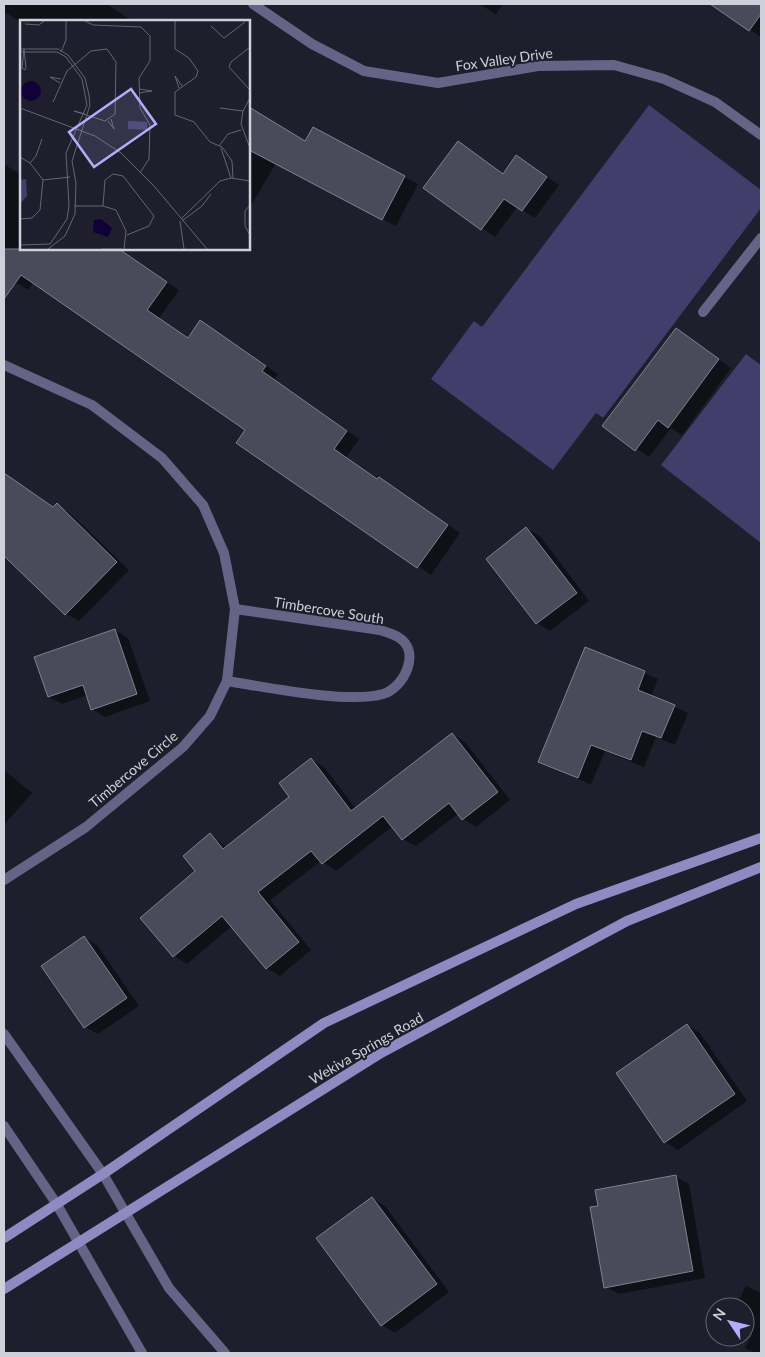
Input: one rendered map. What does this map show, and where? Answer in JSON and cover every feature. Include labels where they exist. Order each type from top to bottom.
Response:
[{"type":"main road","points":[[4,1238],[103,1174],[324,1023],[576,904],[761,838]]},
{"type":"main road","name":"Wekiva Springs Road","points":[[4,1289],[124,1212],[398,1043],[627,921],[761,867]]},
{"type":"street","name":"Fox Valley Drive","points":[[253,4],[312,44],[364,71],[438,83],[538,66],[614,65],[664,79],[715,102],[761,135]]},
{"type":"street","points":[[703,312],[761,238]]},
{"type":"street","name":"Timbercove Circle","points":[[4,365],[92,405],[162,458],[203,505],[224,553],[235,609],[226,681],[210,716],[183,747],[86,827],[4,880]]},
{"type":"street","name":"Timbercove South","points":[[226,681],[352,698],[384,694],[401,682],[409,666],[409,650],[400,637],[380,630],[235,609]]},
{"type":"street","points":[[4,1034],[103,1174],[169,1288],[225,1353]]},
{"type":"street","points":[[4,1126],[56,1203],[142,1353]]},
{"type":"shaded area","points":[[649,105],[761,190],[761,208],[603,418],[596,413],[553,470],[431,379],[474,321],[482,327]]},
{"type":"shaded area","points":[[746,354],[761,365],[761,543],[661,465]]},
{"type":"building","points":[[710,4],[761,4],[761,14],[749,31]]},
{"type":"building","points":[[250,108],[305,141],[313,127],[405,176],[382,220],[250,151]]},
{"type":"building","points":[[458,141],[503,174],[516,155],[547,177],[522,211],[504,199],[481,230],[423,188]]},
{"type":"building","points":[[4,249],[120,250],[167,282],[147,310],[188,338],[200,320],[266,366],[262,371],[347,431],[334,449],[377,479],[379,477],[448,525],[417,568],[236,443],[245,430],[21,275],[4,299]]},
{"type":"building","points":[[676,328],[719,359],[668,428],[658,420],[635,451],[602,426]]},
{"type":"building","points":[[4,473],[53,507],[57,503],[117,562],[65,615],[4,556]]},
{"type":"building","points":[[526,527],[577,593],[536,624],[486,559]]},
{"type":"building","points":[[115,629],[137,694],[91,710],[83,685],[48,697],[34,657]]},
{"type":"building","points":[[585,647],[645,671],[638,690],[675,705],[661,738],[642,731],[631,760],[591,745],[578,778],[538,762]]},
{"type":"building","points":[[452,733],[498,792],[462,820],[449,803],[402,840],[383,816],[322,864],[311,851],[258,892],[299,942],[266,969],[222,916],[173,957],[140,918],[195,871],[183,856],[210,833],[223,849],[289,797],[279,783],[311,758],[351,811]]},
{"type":"building","points":[[84,936],[127,998],[84,1028],[41,966]]},
{"type":"building","points":[[687,1024],[735,1094],[664,1143],[616,1073]]},
{"type":"building","points":[[676,1175],[693,1271],[604,1288],[590,1207],[598,1206],[595,1190]]},
{"type":"building","points":[[372,1197],[437,1284],[381,1326],[316,1238]]}]
